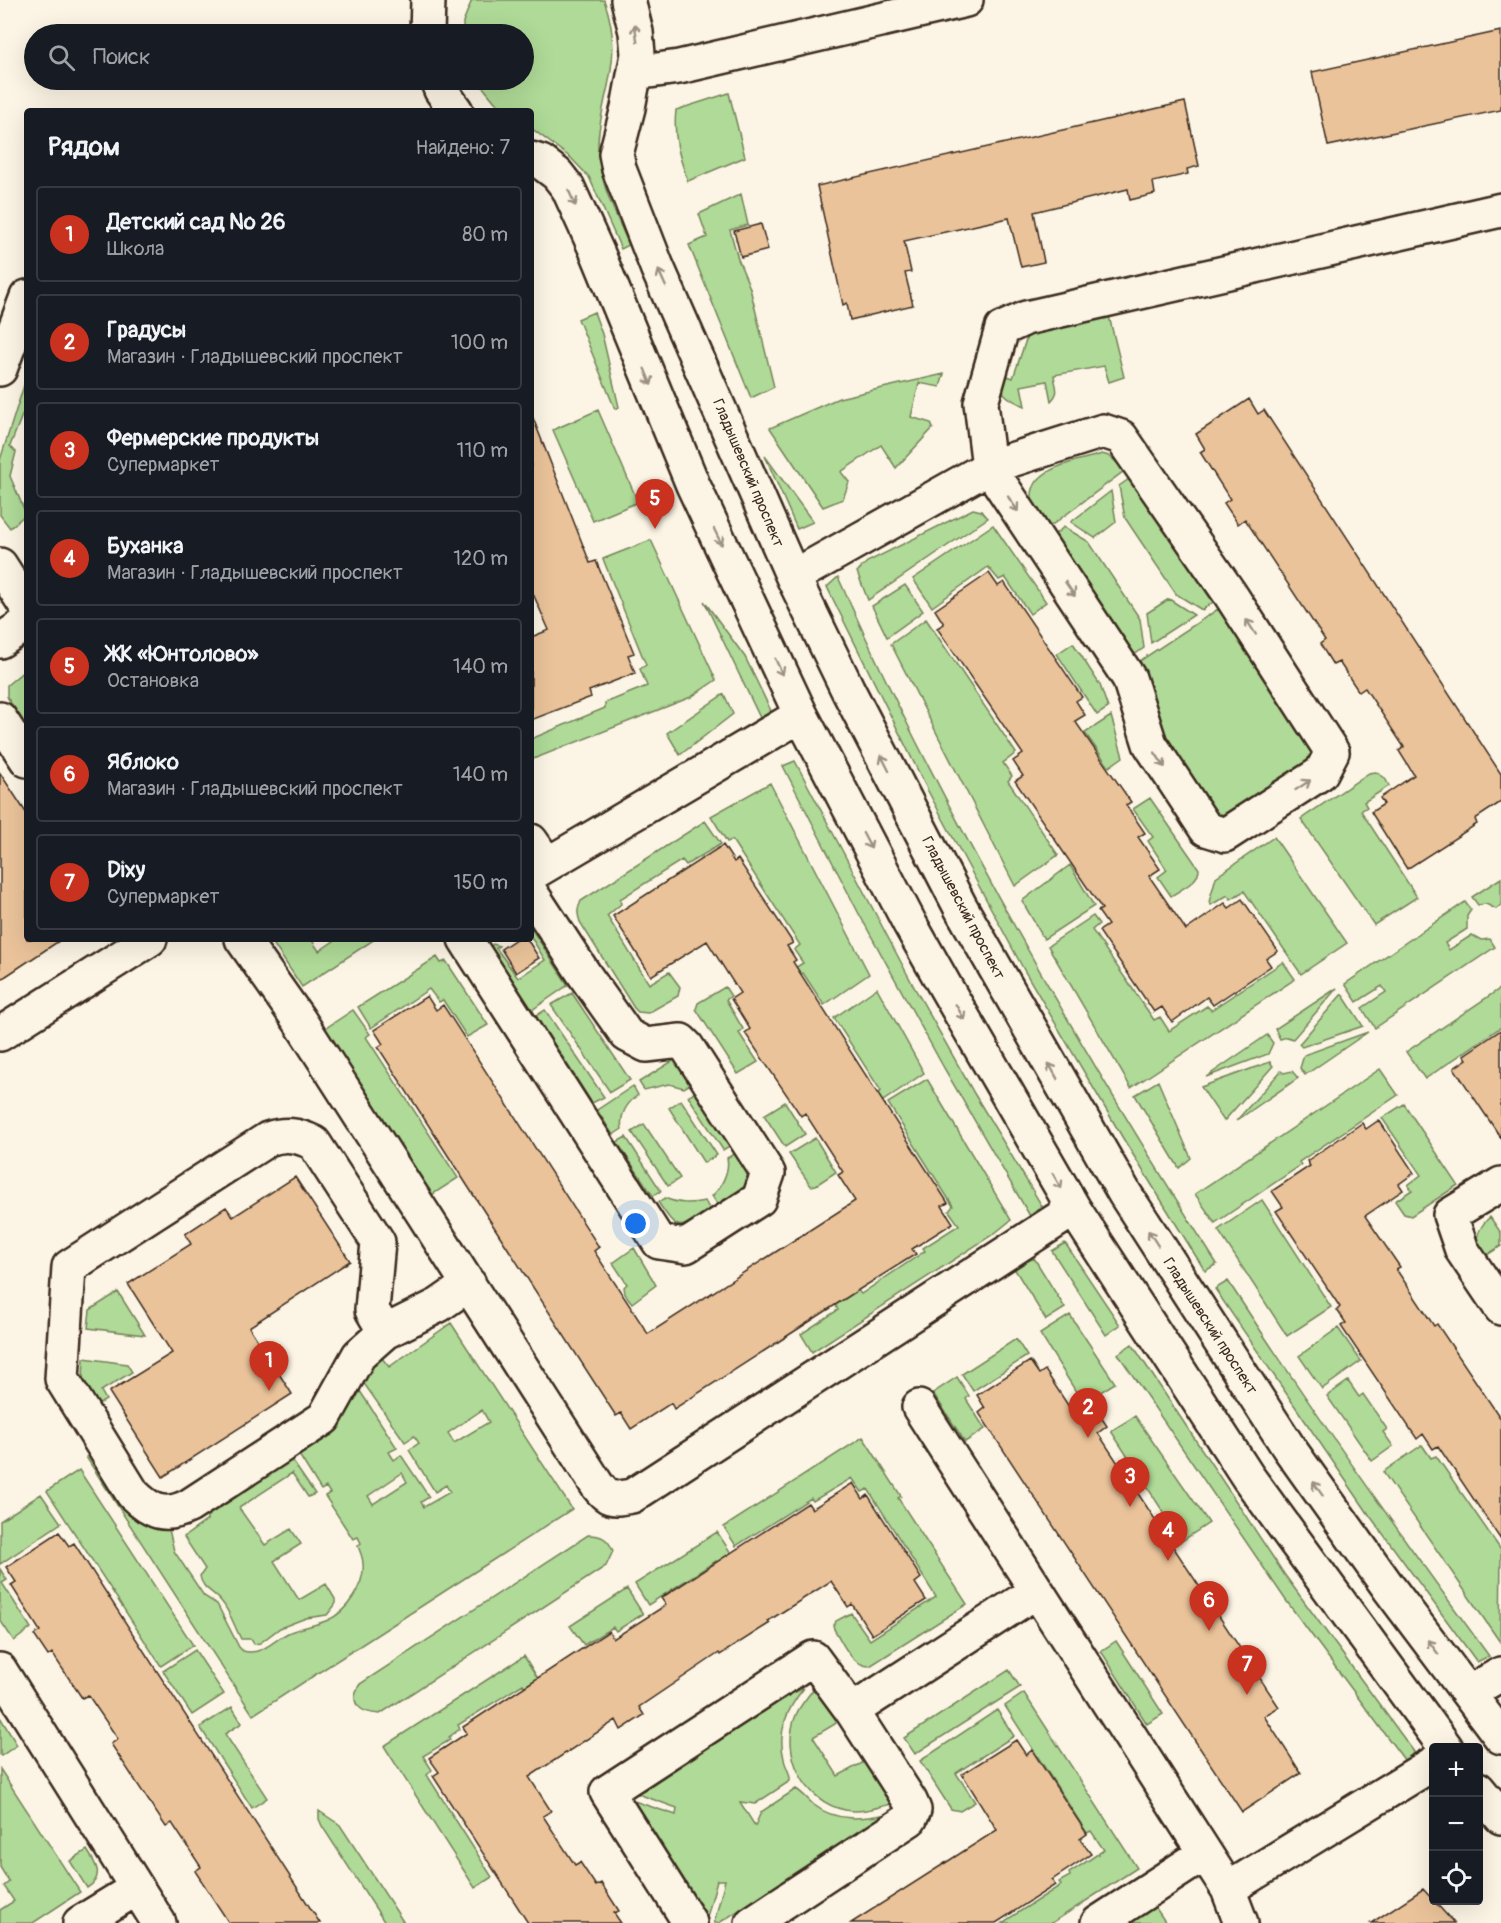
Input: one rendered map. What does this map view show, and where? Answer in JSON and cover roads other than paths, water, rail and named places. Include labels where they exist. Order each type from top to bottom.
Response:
[{"type":"street","points":[[427,24],[428,0]]},
{"type":"street","name":"Гладышевский проспект","points":[[628,0],[636,32],[638,54],[616,154],[620,168],[657,267],[793,577],[848,690],[961,908],[1119,1185],[1289,1448],[1389,1588],[1501,1737]]},
{"type":"street","points":[[635,73],[679,67],[966,0]]},
{"type":"street","points":[[441,90],[454,108]]},
{"type":"street","points":[[534,160],[541,162],[557,174],[568,188],[598,254],[693,485],[801,714],[915,933],[1074,1209],[1248,1477],[1442,1743]]},
{"type":"street","points":[[793,577],[989,467],[1103,431],[1120,437],[1230,594],[1332,752],[1321,773],[1225,835],[1206,829],[1150,744],[1129,678],[989,467],[981,403],[1002,329],[1026,318],[1501,210]]},
{"type":"street","points":[[0,369],[24,305]]},
{"type":"street","points":[[0,565],[24,602]]},
{"type":"street","points":[[0,641],[24,625]]},
{"type":"street","points":[[536,860],[801,714]]},
{"type":"street","points":[[0,719],[24,755]]},
{"type":"street","points":[[467,942],[659,1242],[686,1246],[759,1199],[768,1173],[687,1047],[681,1041],[646,1044],[627,1035],[534,897]]},
{"type":"street","points":[[0,1034],[144,942]]},
{"type":"street","points":[[244,942],[305,1030],[597,1485],[604,1494],[611,1498],[632,1496],[1074,1209]]},
{"type":"street","points":[[385,1332],[372,1310],[378,1242],[314,1143],[301,1136],[282,1134],[268,1139],[69,1267],[62,1379],[133,1494],[145,1506],[161,1512],[177,1512],[324,1418],[359,1355],[385,1332],[439,1305],[469,1284]]},
{"type":"street","points":[[1501,1184],[1450,1215],[1462,1250],[1501,1308]]},
{"type":"street","points":[[919,1407],[1228,1889],[1241,1923]]},
{"type":"street","points":[[852,1711],[1037,1591]]},
{"type":"street","points":[[690,1923],[607,1792],[813,1658],[852,1711],[914,1810],[910,1819],[752,1923]]},
{"type":"street","points":[[0,1670],[159,1923]]},
{"type":"street","points":[[1468,1693],[1501,1674]]},
{"type":"street","points":[[1228,1889],[1429,1766]]},
{"type":"street","points":[[1483,1794],[1501,1817]]},
{"type":"street","points":[[1098,1923],[1204,1854]]},
{"type":"street","points":[[80,1923],[137,1888]]},
{"type":"place","name":"ЖК «Юнтолово»","points":[[655,529]]},
{"type":"place","name":"Детский сад № 26","points":[[269,1391]]},
{"type":"place","name":"Градусы","points":[[1088,1438]]},
{"type":"place","name":"Фермерские продукты","points":[[1130,1507]]},
{"type":"place","name":"Буханка","points":[[1168,1561]]},
{"type":"place","name":"Яблоко","points":[[1209,1631]]},
{"type":"place","name":"Dixy","points":[[1247,1695]]}]
